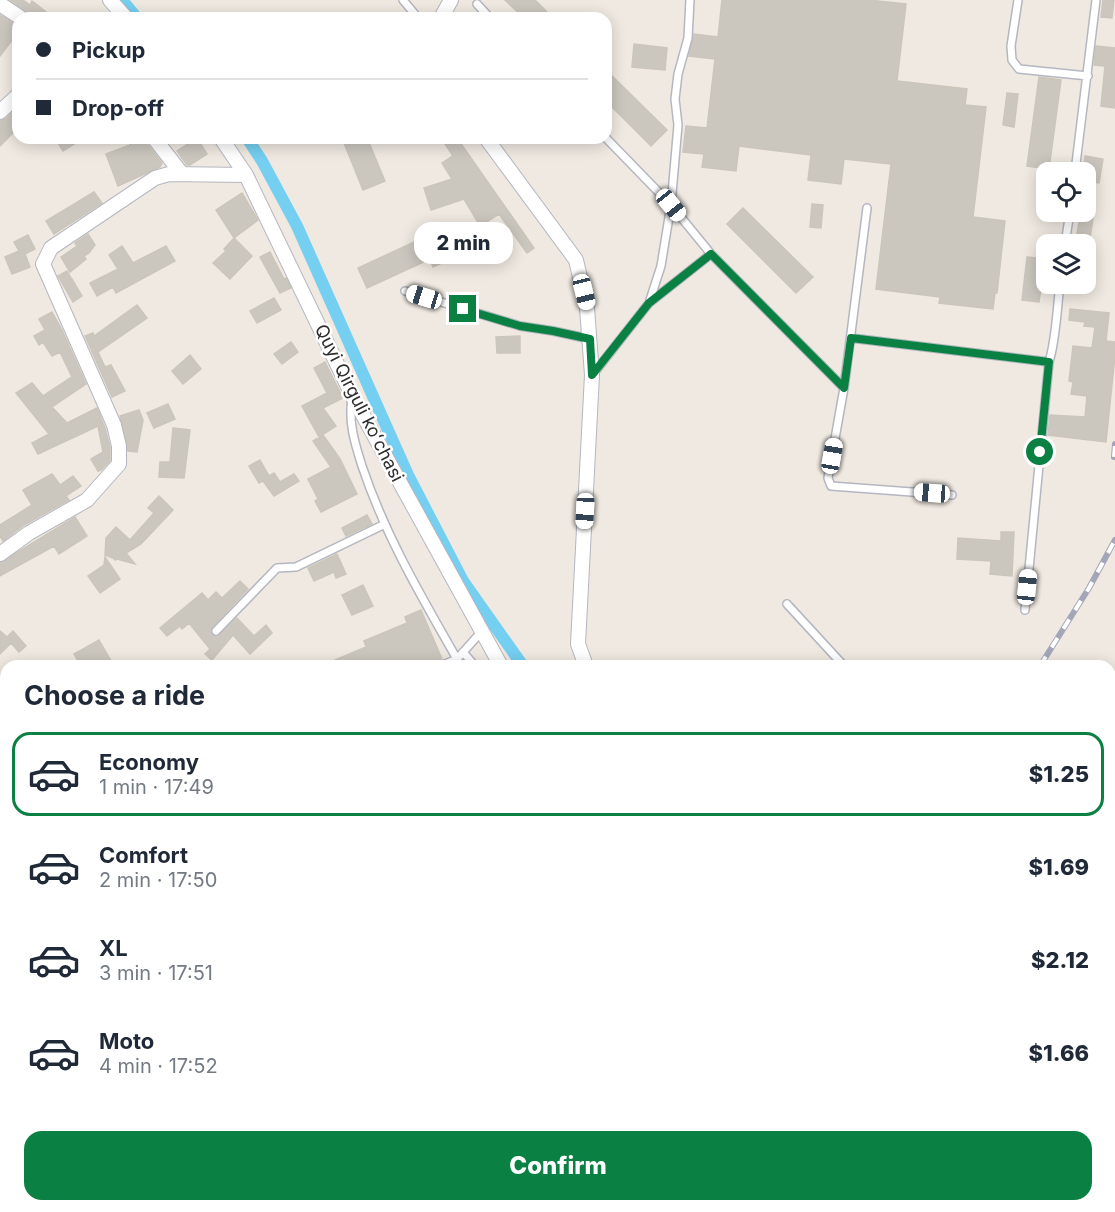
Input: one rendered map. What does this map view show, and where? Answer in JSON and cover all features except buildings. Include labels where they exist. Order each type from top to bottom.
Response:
[{"type":"street","points":[[110,0],[121,12]]},
{"type":"street","points":[[0,112],[12,101]]},
{"type":"street","points":[[159,144],[182,174]]},
{"type":"street","name":"Quyi Qirguli koʻchasi","points":[[225,144],[246,175],[353,397],[498,660]]},
{"type":"street","points":[[490,144],[576,260],[587,308],[592,375],[579,645],[584,660]]},
{"type":"street","points":[[0,554],[29,532],[87,500],[119,464],[119,447],[114,425],[44,264],[51,248],[155,178],[169,174],[246,175]]},
{"type":"lane","points":[[403,0],[413,12]]},
{"type":"lane","points":[[649,303],[660,266],[671,205],[678,125],[675,99],[678,74],[688,38],[690,0]]},
{"type":"lane","points":[[1018,0],[1011,46],[1012,60],[1019,69],[1088,76]]},
{"type":"lane","points":[[1076,162],[1096,0]]},
{"type":"lane","points":[[477,4],[484,12]]},
{"type":"lane","points":[[612,144],[671,205],[711,254],[844,388]]},
{"type":"lane","points":[[867,208],[844,388],[828,478],[831,486],[952,495]]},
{"type":"lane","points":[[592,375],[649,303],[711,254]]},
{"type":"lane","points":[[405,291],[520,326],[590,339]]},
{"type":"lane","points":[[1024,610],[1049,362],[1054,348],[1059,294]]},
{"type":"lane","points":[[851,338],[1049,362]]},
{"type":"lane","points":[[353,397],[350,411],[354,440],[385,524],[405,566],[457,659],[482,631]]},
{"type":"lane","points":[[216,631],[277,568],[296,567],[385,524]]},
{"type":"lane","points":[[787,604],[838,660]]},
{"type":"lane","points":[[463,652],[470,660]]},
{"type":"waterway","points":[[122,0],[132,12]]},
{"type":"waterway","points":[[251,144],[297,226],[408,475],[463,581],[519,660]]},
{"type":"railway","points":[[1114,457],[1115,444]]},
{"type":"railway","points":[[1044,660],[1089,588],[1115,540]]},
{"type":"route","points":[[463,309],[520,326],[590,339],[592,375],[649,303],[711,254],[844,388],[851,338],[1049,362],[1040,452]]}]
